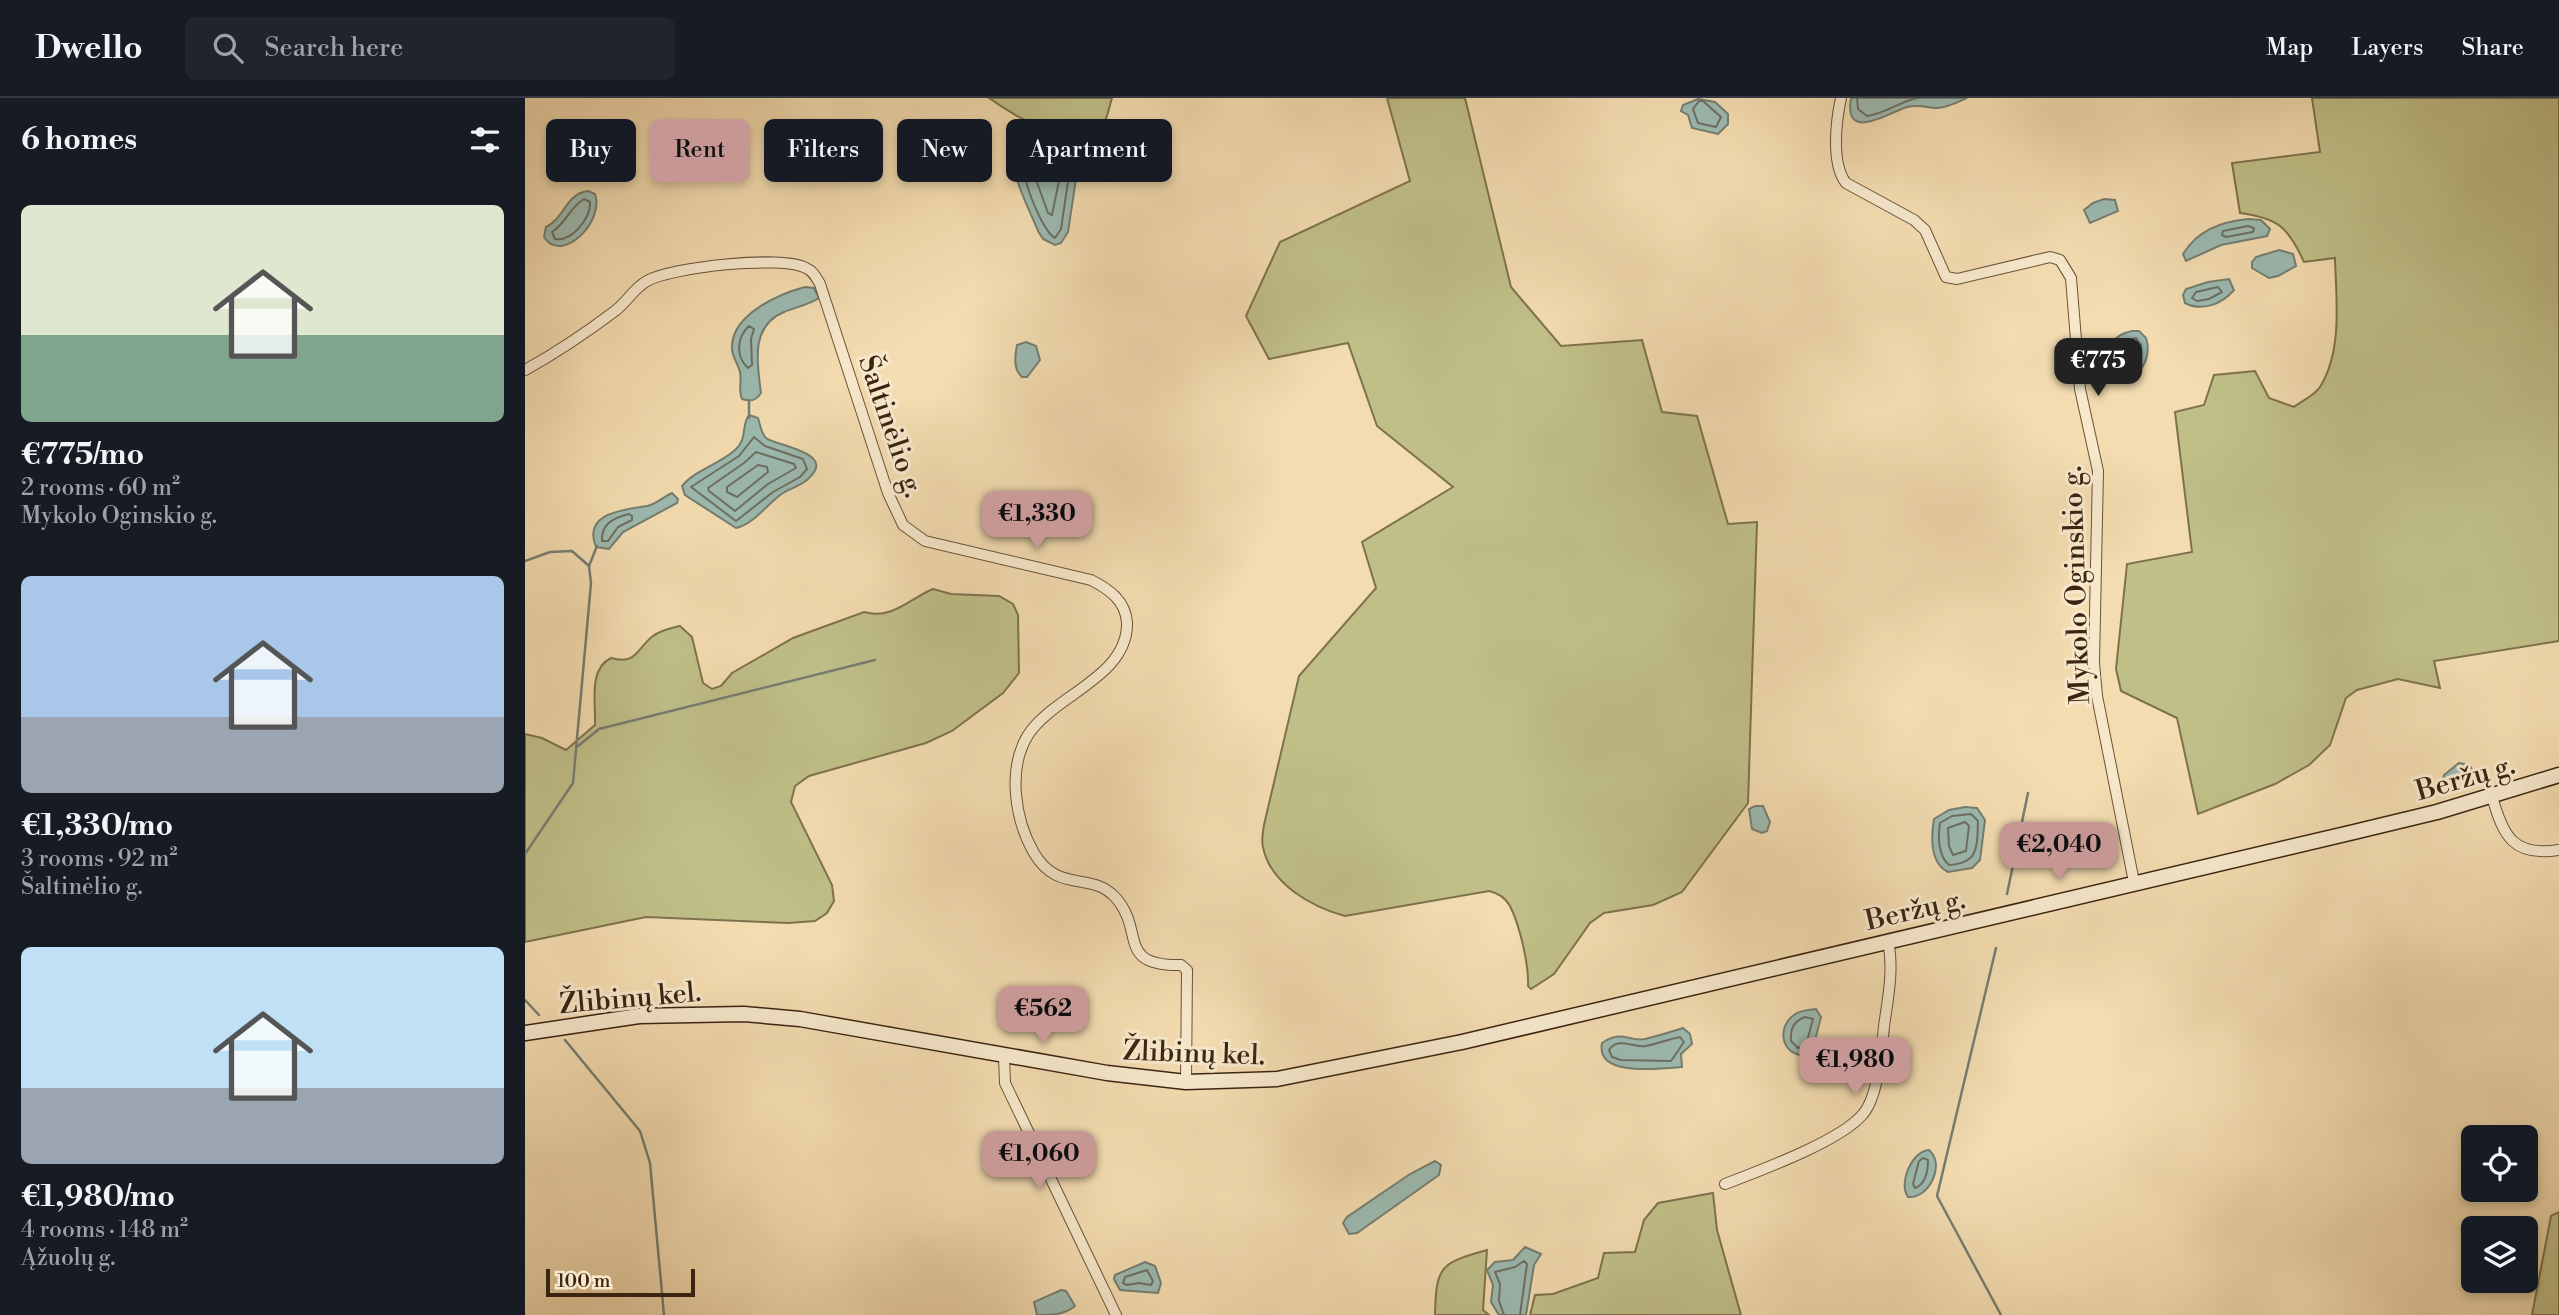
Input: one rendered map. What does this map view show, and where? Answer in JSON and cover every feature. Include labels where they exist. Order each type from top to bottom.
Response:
[{"type":"main road","name":"Beržų g.","points":[[1567,1017],[2366,829],[2492,796],[2559,775]]},
{"type":"main road","name":"Žlibinų kel.","points":[[525,1034],[639,1016],[744,1014],[835,1025],[1107,1073],[1186,1082],[1253,1082],[1302,1075],[1462,1042],[1567,1017]]},
{"type":"street","name":"Mykolo Oginskio g.","points":[[1841,98],[1835,127],[1840,175],[1846,183],[1914,220],[1924,230],[1946,277],[1957,279],[2050,257],[2060,260],[2071,278],[2080,389],[2098,471],[2094,663],[2097,695],[2134,882]]},
{"type":"street","name":"Šaltinėlio g.","points":[[525,370],[600,321],[624,303],[637,288],[656,277],[704,267],[769,263],[810,269],[820,284],[888,493],[904,525],[925,541],[1091,580],[1114,593],[1127,619],[1122,648],[1098,674],[1053,708],[1027,736],[1015,773],[1016,792],[1028,839],[1042,864],[1061,879],[1096,885],[1107,890],[1122,909],[1134,943],[1145,960],[1154,964],[1181,965],[1187,970],[1186,1082]]},
{"type":"street","points":[[2492,796],[2501,822],[2516,844],[2532,852],[2559,850]]},
{"type":"street","points":[[1725,1184],[1777,1164],[1848,1127],[1864,1114],[1881,1056],[1889,984],[1888,941]]},
{"type":"street","points":[[1004,1056],[1005,1083],[1116,1315]]},
{"type":"shaded area","points":[[989,98],[1112,98],[1106,119],[1023,119]]},
{"type":"shaded area","points":[[1387,98],[1465,98],[1511,287],[1561,346],[1642,340],[1662,412],[1697,416],[1728,524],[1757,522],[1748,803],[1682,892],[1653,905],[1604,913],[1590,923],[1554,974],[1531,989],[1528,986],[1525,957],[1514,914],[1504,898],[1498,894],[1489,891],[1345,916],[1319,907],[1283,883],[1267,860],[1262,844],[1264,825],[1299,676],[1376,588],[1362,542],[1453,487],[1377,426],[1348,343],[1269,359],[1246,316],[1280,242],[1410,181]]},
{"type":"shaded area","points":[[2312,98],[2559,98],[2559,641],[2434,661],[2440,688],[2398,679],[2357,690],[2346,698],[2330,745],[2309,765],[2275,784],[2198,814],[2177,718],[2121,691],[2116,669],[2127,564],[2192,552],[2175,412],[2204,405],[2214,375],[2255,371],[2269,398],[2294,407],[2318,390],[2327,373],[2337,324],[2335,258],[2304,262],[2293,240],[2280,226],[2264,218],[2240,213],[2232,163],[2320,152]]},
{"type":"shaded area","points":[[933,589],[951,594],[999,596],[1013,604],[1018,615],[1019,673],[1003,693],[952,731],[926,743],[809,776],[795,786],[791,802],[832,885],[834,901],[827,913],[815,921],[788,923],[646,917],[525,942],[525,734],[542,738],[566,750],[595,725],[596,678],[604,663],[611,658],[631,658],[656,634],[680,626],[692,637],[703,683],[712,689],[721,686],[732,673],[793,638],[864,612],[874,614],[892,611]]},
{"type":"shaded area","points":[[1713,1193],[1717,1230],[1741,1315],[1530,1315],[1535,1295],[1553,1294],[1598,1278],[1604,1253],[1635,1252],[1644,1220],[1658,1203]]},
{"type":"shaded area","points":[[2559,1212],[2559,1315],[2532,1315],[2538,1293],[2551,1216]]},
{"type":"shaded area","points":[[1487,1250],[1483,1310],[1489,1315],[1435,1315],[1437,1286],[1444,1269],[1460,1259]]},
{"type":"water","points":[[1851,98],[1967,98],[1943,107],[1907,107],[1870,122],[1861,122],[1854,120],[1850,112]]},
{"type":"water","points":[[1698,99],[1715,102],[1728,114],[1728,124],[1718,134],[1692,128],[1688,115],[1681,111],[1683,105]]},
{"type":"water","points":[[1019,182],[1076,182],[1068,232],[1061,243],[1055,245],[1043,239]]},
{"type":"water","points":[[588,191],[595,194],[596,205],[588,227],[571,243],[561,246],[552,244],[544,237],[546,227],[574,197]]},
{"type":"water","points":[[2104,199],[2115,200],[2118,211],[2090,223],[2084,210]]},
{"type":"water","points":[[2261,220],[2270,229],[2267,236],[2221,245],[2186,261],[2183,254],[2203,233],[2228,222]]},
{"type":"water","points":[[2279,250],[2293,254],[2296,266],[2269,278],[2252,268],[2256,257]]},
{"type":"water","points":[[2229,279],[2234,290],[2218,303],[2198,307],[2185,303],[2183,295],[2186,289]]},
{"type":"water","points":[[805,287],[814,288],[819,298],[784,312],[766,326],[758,346],[761,393],[753,400],[742,399],[740,372],[732,350],[734,335],[740,324],[771,300]]},
{"type":"water","points":[[2139,331],[2146,338],[2148,350],[2143,366],[2129,377],[2117,373],[2112,346],[2117,337]]},
{"type":"water","points":[[1026,342],[1036,346],[1040,360],[1027,377],[1022,377],[1016,366],[1017,345]]},
{"type":"water","points":[[749,415],[758,418],[766,438],[802,452],[816,463],[815,470],[807,480],[777,497],[755,518],[736,528],[685,495],[682,486],[739,446]]},
{"type":"water","points":[[672,493],[678,499],[677,503],[623,532],[609,549],[596,547],[593,535],[600,520],[618,512],[650,505]]},
{"type":"water","points":[[2459,763],[2470,765],[2473,773],[2470,777],[2445,785],[2442,781],[2444,775]]},
{"type":"water","points":[[1763,806],[1770,822],[1767,831],[1762,833],[1752,829],[1749,809]]},
{"type":"water","points":[[1977,808],[1985,820],[1980,860],[1972,868],[1948,872],[1942,868],[1935,856],[1932,841],[1934,819],[1949,810]]},
{"type":"water","points":[[1816,1009],[1821,1017],[1813,1048],[1800,1055],[1793,1053],[1783,1038],[1785,1025],[1796,1013]]},
{"type":"water","points":[[1683,1028],[1690,1034],[1692,1044],[1681,1054],[1682,1067],[1632,1069],[1609,1062],[1603,1054],[1602,1043],[1615,1037],[1645,1039]]},
{"type":"water","points":[[1929,1150],[1936,1164],[1933,1180],[1923,1192],[1908,1197],[1905,1184],[1908,1169],[1917,1156]]},
{"type":"water","points":[[1435,1161],[1441,1165],[1439,1175],[1357,1233],[1349,1234],[1343,1223],[1347,1217],[1410,1174]]},
{"type":"water","points":[[1525,1247],[1541,1254],[1534,1265],[1526,1315],[1499,1315],[1491,1302],[1493,1285],[1487,1270],[1495,1262],[1513,1260]]},
{"type":"water","points":[[1145,1262],[1155,1266],[1161,1283],[1158,1293],[1120,1290],[1114,1279],[1115,1275]]},
{"type":"water","points":[[1061,1290],[1066,1291],[1075,1306],[1062,1313],[1037,1315],[1034,1302]]},
{"type":"waterway","points":[[749,400],[749,418]]},
{"type":"waterway","points":[[525,854],[573,783],[591,583],[589,566],[597,546]]},
{"type":"waterway","points":[[525,561],[550,552],[572,551],[589,566]]},
{"type":"waterway","points":[[578,746],[599,729],[875,660]]},
{"type":"waterway","points":[[2007,894],[2028,793]]},
{"type":"waterway","points":[[1996,948],[1937,1196],[2001,1315]]},
{"type":"waterway","points":[[525,1000],[539,1015]]},
{"type":"waterway","points":[[565,1040],[640,1131],[650,1163],[664,1315]]}]
